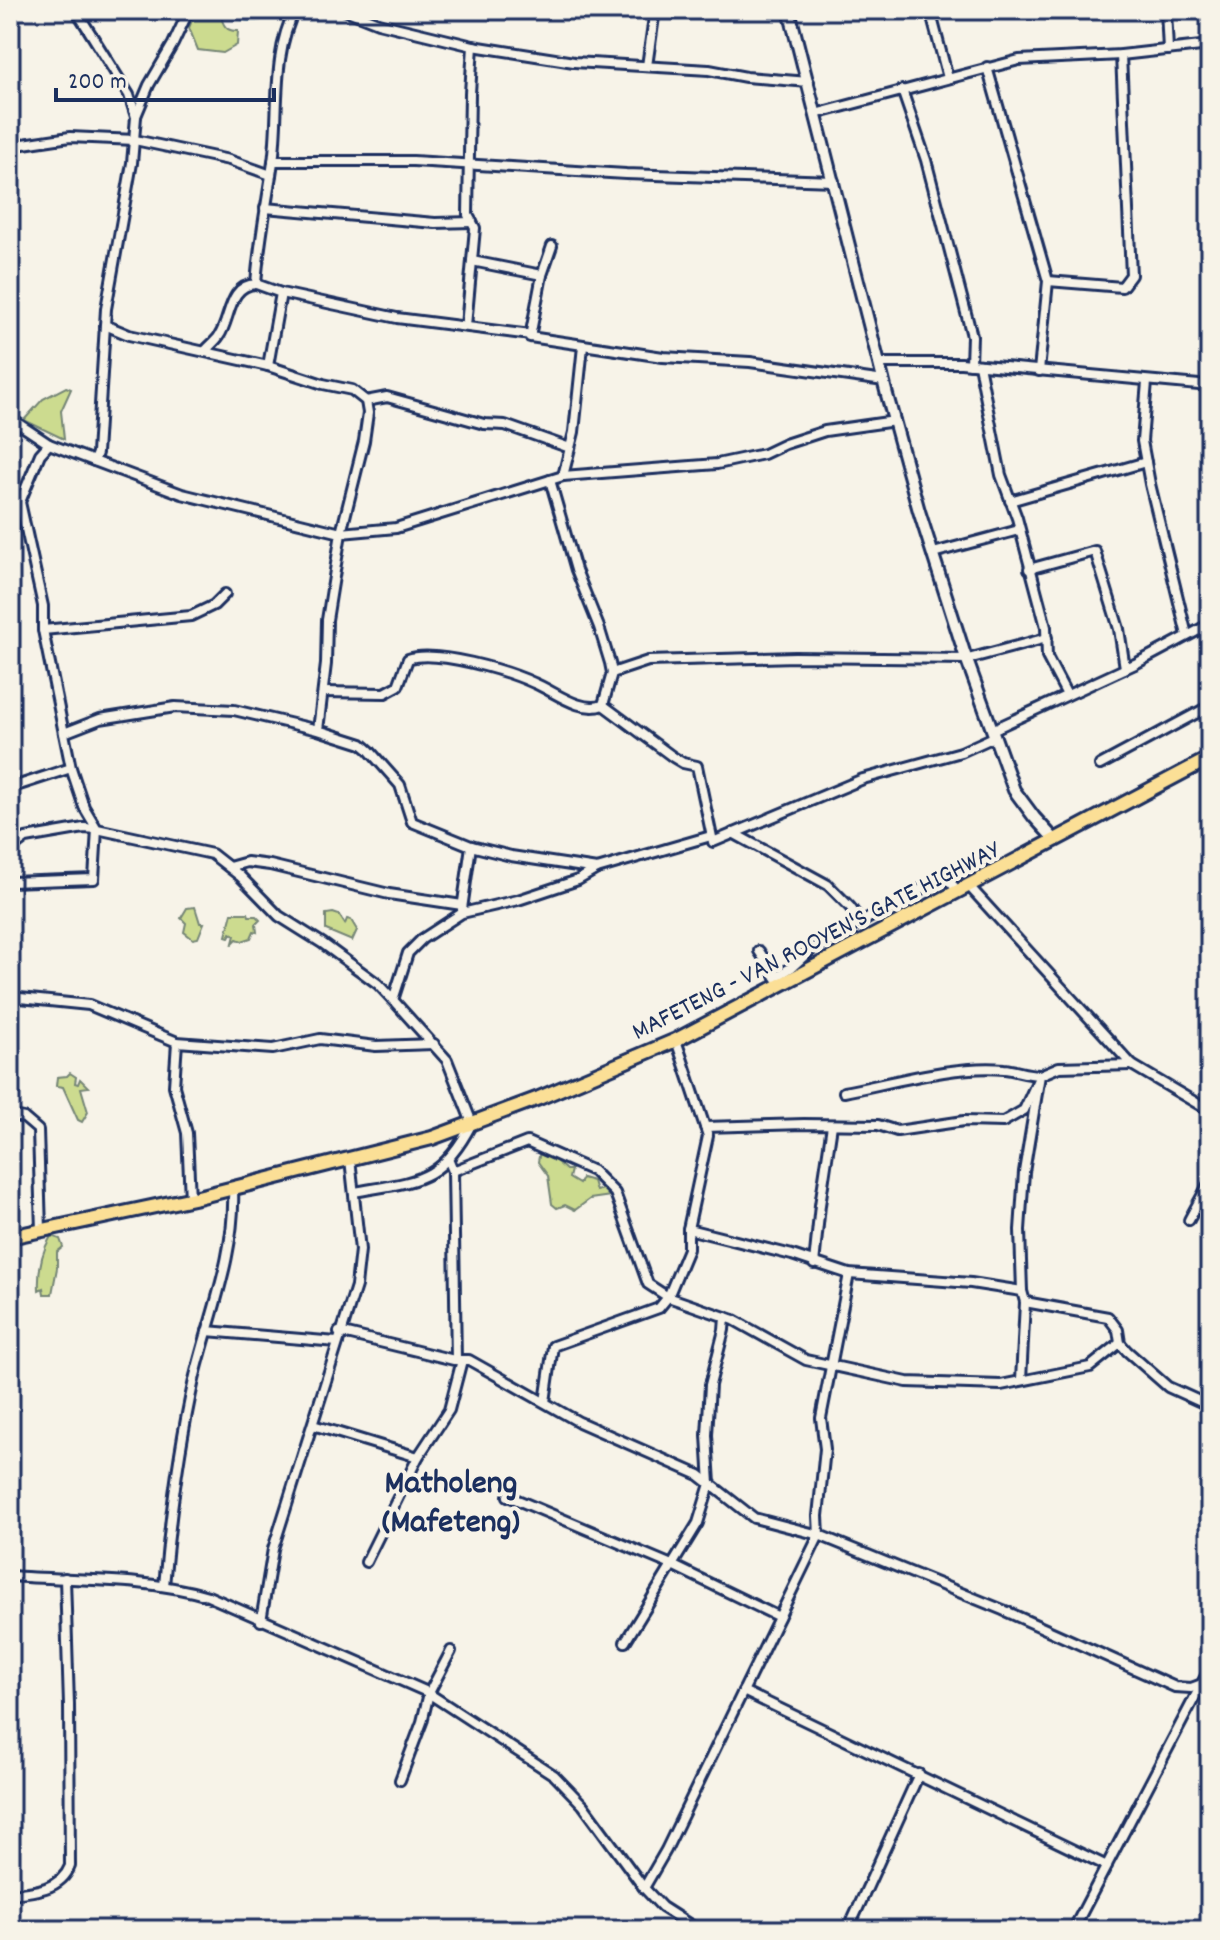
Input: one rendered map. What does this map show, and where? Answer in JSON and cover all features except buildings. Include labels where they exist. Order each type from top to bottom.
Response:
[{"type":"main road","name":"MAFETENG - VAN ROOYEN'S GATE HIGHWAY","points":[[10,1237],[233,1189],[432,1138],[539,1098],[676,1040],[778,980],[963,888],[1210,758]]},
{"type":"street","points":[[76,10],[129,95],[136,117]]},
{"type":"street","points":[[94,461],[99,442],[105,325],[135,140],[136,117],[149,85],[189,10]]},
{"type":"street","points":[[256,284],[273,161],[281,61],[287,26],[295,10]]},
{"type":"street","points":[[345,10],[378,23],[473,46],[574,62],[709,70],[746,77],[809,82]]},
{"type":"street","points":[[647,66],[655,10]]},
{"type":"street","points":[[789,10],[884,381],[933,553],[1014,790],[1054,839]]},
{"type":"street","points":[[930,10],[948,78]]},
{"type":"street","points":[[1166,10],[1168,50]]},
{"type":"street","points":[[815,114],[1019,60],[1121,55],[1209,45],[1210,81]]},
{"type":"street","points":[[466,326],[475,228],[468,215],[473,46]]},
{"type":"street","points":[[1048,281],[1122,287],[1131,275],[1121,55]]},
{"type":"street","points":[[987,67],[1048,281],[1039,371]]},
{"type":"street","points":[[902,90],[930,173],[972,336],[975,365],[1001,475],[1047,638],[1047,657],[1067,695]]},
{"type":"street","points":[[10,146],[70,137],[135,140],[229,160],[271,175]]},
{"type":"street","points":[[273,161],[468,163],[626,174],[834,181]]},
{"type":"street","points":[[265,208],[435,223],[472,222]]},
{"type":"street","points":[[531,335],[542,275],[552,246]]},
{"type":"street","points":[[472,261],[542,275]]},
{"type":"street","points":[[205,351],[220,335],[234,296],[248,284],[256,284],[281,293],[397,318],[531,335],[663,357],[750,362],[884,381]]},
{"type":"street","points":[[268,366],[281,293]]},
{"type":"street","points":[[105,325],[129,335],[268,366],[356,391],[366,401],[368,413],[364,441],[341,533],[327,620],[318,730]]},
{"type":"street","points":[[563,476],[570,448],[583,346]]},
{"type":"street","points":[[880,363],[975,365],[1210,386]]},
{"type":"street","points":[[1147,382],[1142,441],[1187,635]]},
{"type":"street","points":[[366,401],[387,397],[484,424],[505,425],[570,448]]},
{"type":"street","points":[[10,418],[49,444],[182,494],[341,533],[396,528],[563,476],[717,464],[764,454],[825,431],[895,421]]},
{"type":"street","points":[[10,882],[94,879],[97,829],[84,807],[71,768],[43,630],[43,606],[20,502],[40,454],[49,444]]},
{"type":"street","points":[[1010,501],[1146,462]]},
{"type":"street","points":[[550,480],[576,570],[599,627],[612,673],[603,705]]},
{"type":"street","points":[[933,553],[1019,530]]},
{"type":"street","points":[[1029,569],[1095,551],[1119,629],[1125,668]]},
{"type":"street","points":[[43,630],[191,616],[214,605],[225,594]]},
{"type":"street","points":[[603,705],[673,757],[697,766],[713,842],[863,779],[961,752],[1210,624]]},
{"type":"street","points":[[612,673],[648,661],[795,657],[968,659],[1047,638]]},
{"type":"street","points":[[323,692],[385,693],[398,686],[408,659],[421,656],[449,659],[505,673],[535,683],[566,700],[597,707],[603,705]]},
{"type":"street","points":[[1100,765],[1210,706]]},
{"type":"street","points":[[64,733],[100,719],[175,707],[234,710],[318,730],[362,744],[369,750],[400,785],[412,822],[471,846],[511,856],[597,869]]},
{"type":"street","points":[[10,788],[71,768]]},
{"type":"street","points":[[10,850],[26,838],[84,828],[212,854],[279,916],[378,984],[447,1060],[472,1123],[448,1159],[419,1181],[354,1192]]},
{"type":"street","points":[[733,833],[828,885],[861,922]]},
{"type":"street","points":[[229,867],[247,862],[270,865],[462,909],[518,900],[578,880],[597,869],[711,836]]},
{"type":"street","points":[[393,1000],[408,953],[462,909],[471,846]]},
{"type":"street","points":[[946,879],[989,858]]},
{"type":"street","points":[[759,951],[778,980],[812,949],[945,876],[963,888],[1132,1065],[1210,1111]]},
{"type":"street","points":[[10,997],[89,1005],[177,1042],[273,1049],[320,1039],[376,1046],[434,1044]]},
{"type":"street","points":[[545,1402],[553,1346],[659,1308],[668,1297],[688,1249],[688,1229],[708,1136],[676,1040]]},
{"type":"street","points":[[177,1042],[174,1086],[187,1133],[190,1199]]},
{"type":"street","points":[[844,1092],[944,1072],[1005,1068],[1023,1075],[1040,1075],[1059,1067],[1132,1065]]},
{"type":"street","points":[[705,1127],[878,1125],[897,1131],[964,1121],[1003,1122],[1024,1110],[1040,1075]]},
{"type":"street","points":[[1021,1380],[1025,1302],[1020,1230],[1024,1172],[1040,1075]]},
{"type":"street","points":[[10,1115],[24,1118],[38,1130],[41,1231]]},
{"type":"street","points":[[814,1264],[832,1125]]},
{"type":"street","points":[[453,1171],[527,1142],[593,1171],[615,1193],[648,1284],[668,1297],[725,1317],[806,1360],[829,1366],[907,1382],[1001,1385],[1090,1367],[1120,1343]]},
{"type":"street","points":[[261,1621],[273,1549],[356,1286],[358,1262],[350,1159]]},
{"type":"street","points":[[366,1562],[418,1457],[449,1410],[459,1360],[453,1171],[448,1159]]},
{"type":"street","points":[[1189,1220],[1210,1181]]},
{"type":"street","points":[[164,1586],[176,1475],[194,1380],[223,1277],[234,1206],[233,1189]]},
{"type":"street","points":[[688,1229],[849,1274],[971,1283],[1022,1291]]},
{"type":"street","points":[[644,1888],[666,1850],[819,1535],[825,1449],[821,1418],[849,1274]]},
{"type":"street","points":[[1025,1302],[1108,1317],[1118,1330],[1120,1343],[1168,1387],[1210,1406]]},
{"type":"street","points":[[625,1642],[698,1523],[710,1484],[707,1435],[710,1385],[725,1317]]},
{"type":"street","points":[[207,1331],[338,1337],[469,1360],[579,1422],[699,1475],[754,1518],[819,1535],[1003,1610],[1175,1687],[1191,1688],[1206,1682]]},
{"type":"street","points":[[313,1425],[418,1457]]},
{"type":"street","points":[[508,1496],[674,1566],[779,1617]]},
{"type":"street","points":[[10,1576],[164,1586],[208,1596],[429,1693],[554,1775],[583,1805],[644,1888],[662,1907],[698,1930]]},
{"type":"street","points":[[10,1894],[49,1887],[61,1880],[70,1866],[65,1578]]},
{"type":"street","points":[[400,1780],[422,1722],[429,1693],[451,1651]]},
{"type":"street","points":[[1073,1930],[1206,1682],[1210,1668]]},
{"type":"street","points":[[743,1691],[1107,1866]]},
{"type":"street","points":[[848,1930],[919,1774]]},
{"type":"green space","points":[[196,10],[227,10],[222,20],[228,29],[238,31],[237,45],[223,53],[198,50],[189,28]]},
{"type":"green space","points":[[66,387],[71,389],[61,411],[64,439],[24,420],[43,399]]},
{"type":"green space","points":[[195,907],[200,923],[204,923],[198,938],[193,939],[184,932],[186,923],[181,918],[187,908]]},
{"type":"green space","points":[[232,913],[248,913],[260,920],[256,924],[257,932],[254,931],[251,938],[237,939],[233,943],[235,935],[231,933],[229,937],[226,936]]},
{"type":"green space","points":[[326,914],[339,915],[345,924],[347,919],[351,920],[357,930],[352,941],[326,930]]},
{"type":"green space","points":[[70,1073],[76,1077],[75,1083],[78,1084],[80,1079],[88,1087],[81,1088],[88,1112],[82,1122],[78,1120],[63,1087],[56,1086],[57,1077]]},
{"type":"green space","points":[[540,1151],[546,1152],[566,1170],[571,1170],[569,1178],[579,1184],[582,1178],[593,1181],[596,1191],[606,1188],[611,1196],[590,1199],[575,1210],[565,1205],[557,1208],[552,1204],[548,1176],[538,1162]]},
{"type":"green space","points":[[51,1236],[60,1239],[63,1247],[57,1252],[52,1294],[44,1294],[43,1288],[39,1290],[40,1269]]},
{"type":"water","points":[[233,10],[282,10],[280,16],[243,20],[232,16]]},
{"type":"district","name":"Matholeng (Mafeteng)","points":[[451,1500]]}]
